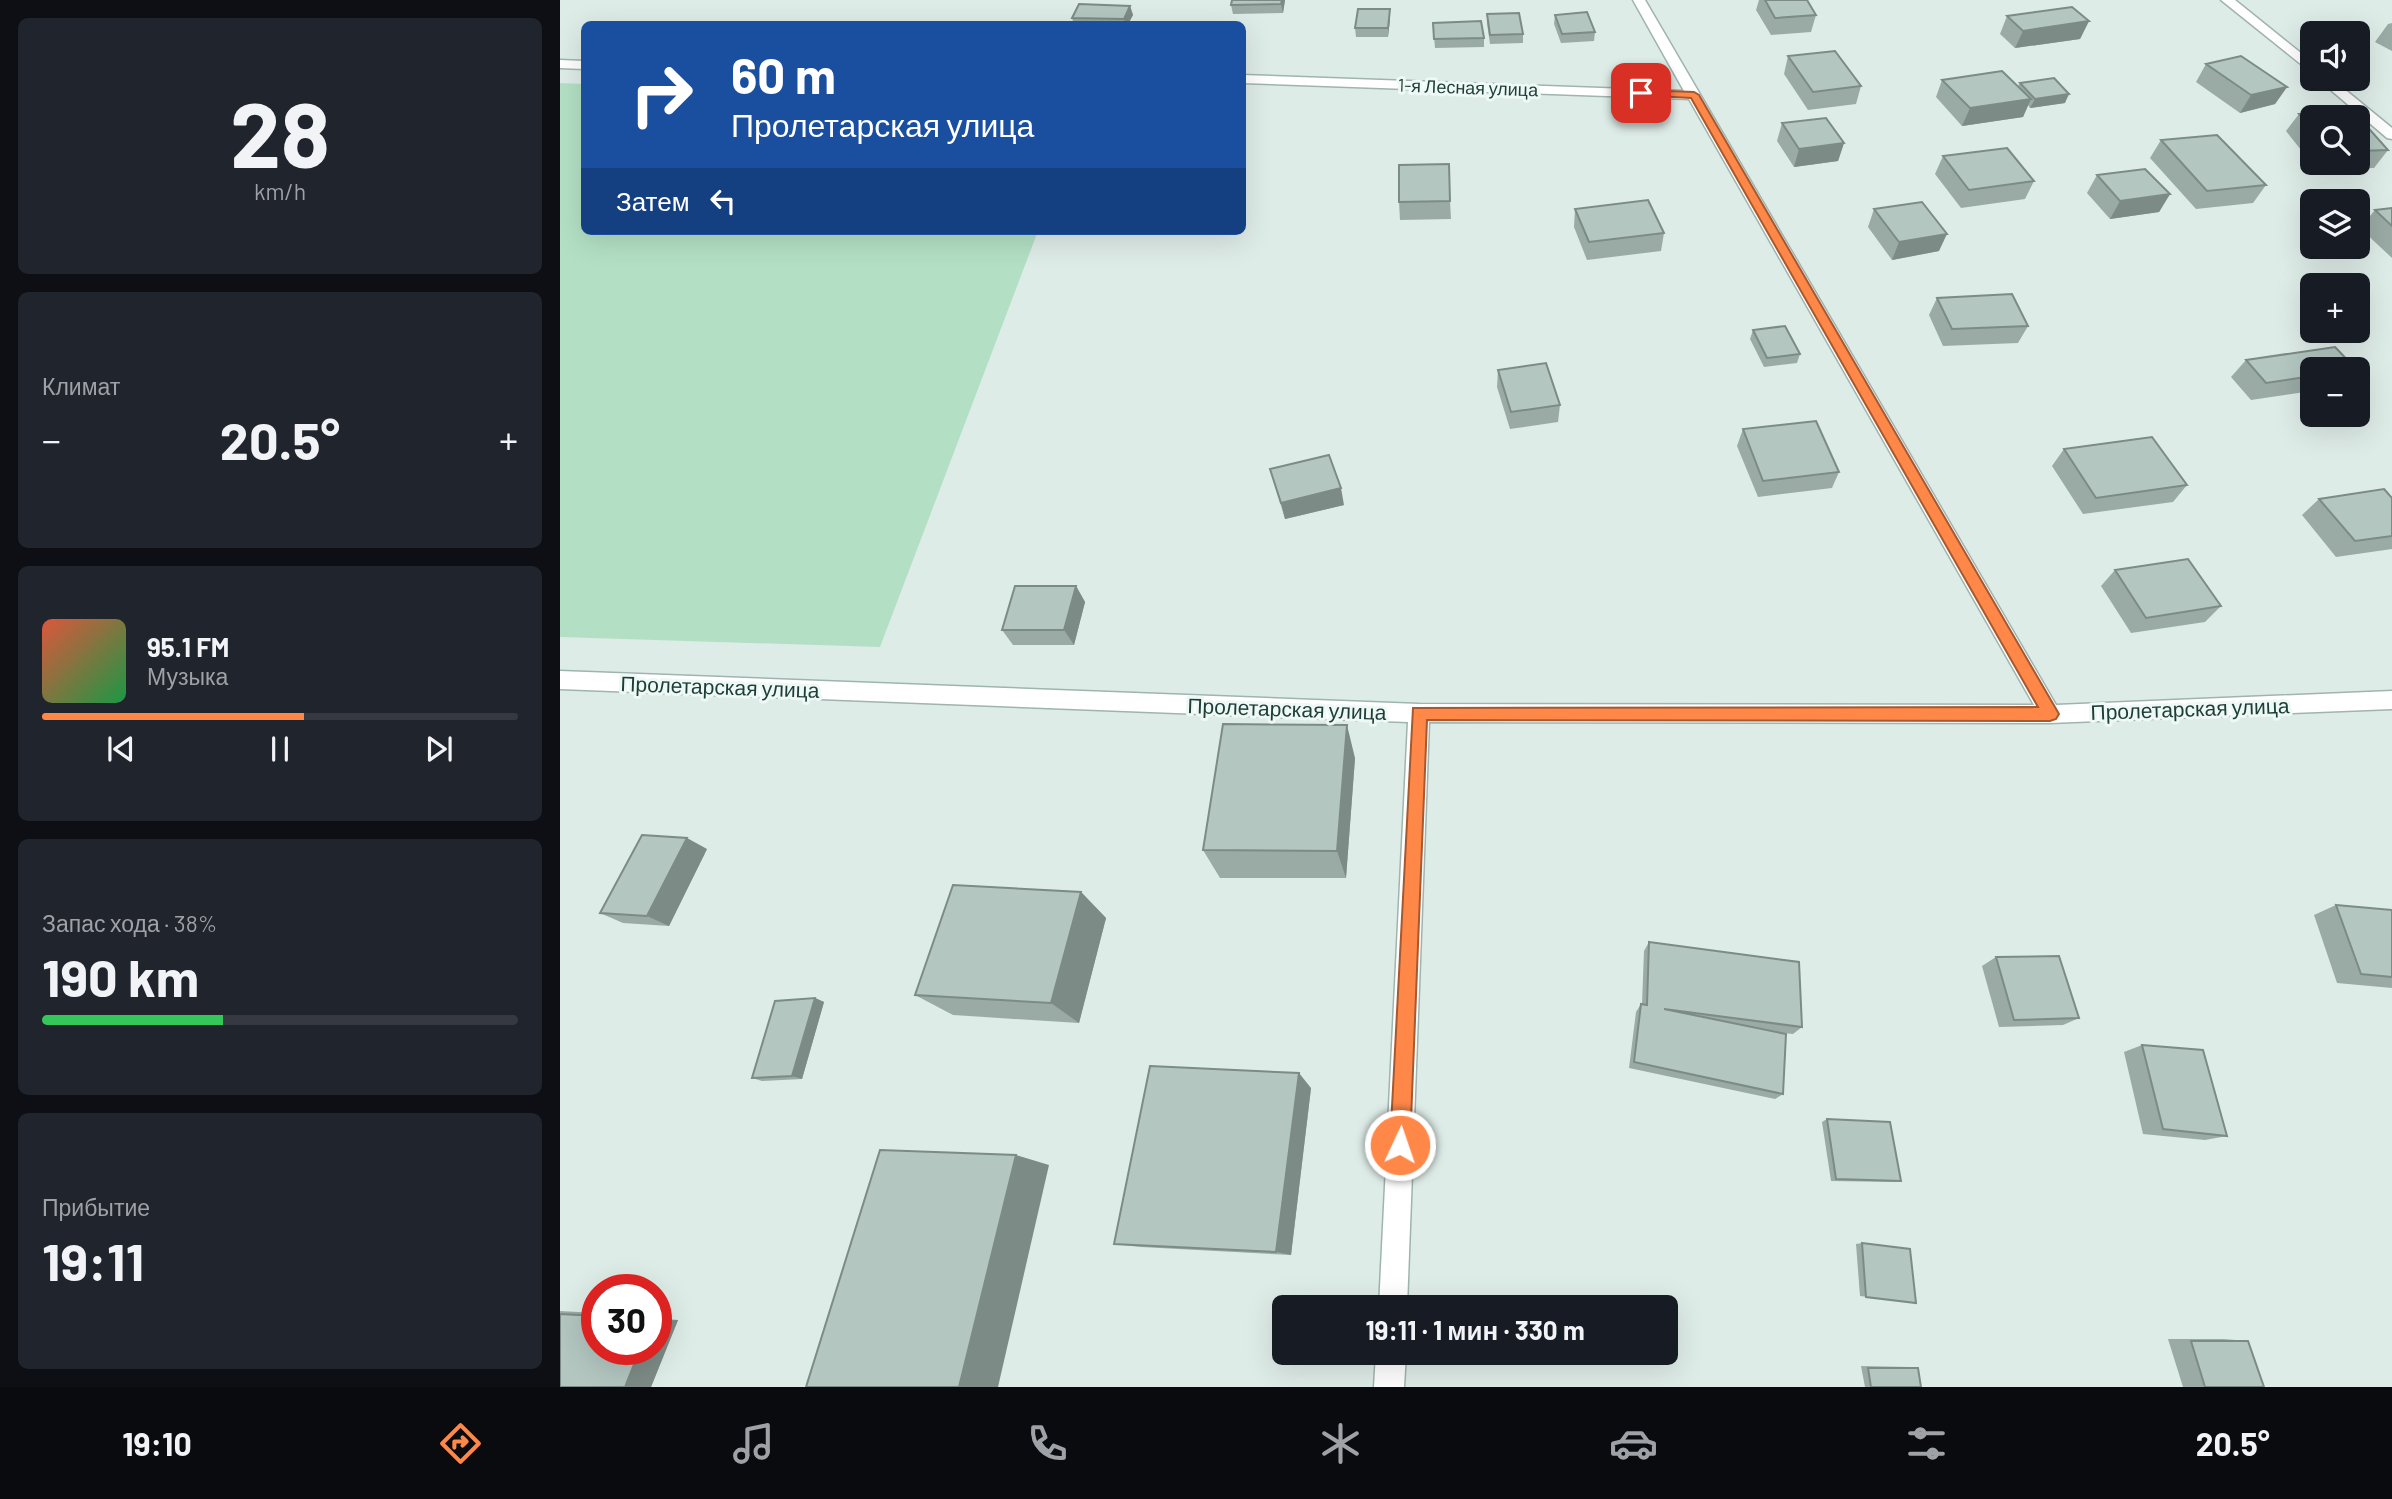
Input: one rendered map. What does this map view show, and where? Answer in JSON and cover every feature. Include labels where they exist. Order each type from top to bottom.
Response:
[{"type":"street","points":[[1639,0],[2050,714]]},
{"type":"street","points":[[2227,0],[2300,59]]},
{"type":"street","points":[[560,64],[581,65]]},
{"type":"street","name":"1-я Лесная улица","points":[[1246,79],[1694,95]]},
{"type":"street","points":[[2338,91],[2392,135]]},
{"type":"street","name":"Пролетарская улица","points":[[560,680],[1419,713],[2050,714],[2392,700]]},
{"type":"street","points":[[1394,1295],[1419,713]]},
{"type":"street","points":[[1389,1387],[1390,1365]]},
{"type":"green space","points":[[560,83],[581,84],[581,235],[1036,235],[880,647],[560,637]]},
{"type":"building","points":[[1232,0],[1282,0],[1281,4],[1231,5]]},
{"type":"building","points":[[1765,0],[1807,0],[1816,15],[1775,18]]},
{"type":"building","points":[[1079,4],[1130,6],[1124,19],[1072,18]]},
{"type":"building","points":[[2072,7],[2089,21],[2023,31],[2007,16]]},
{"type":"building","points":[[1358,9],[1390,9],[1388,28],[1355,28]]},
{"type":"building","points":[[1587,12],[1595,32],[1562,34],[1555,15]]},
{"type":"building","points":[[1519,13],[1523,34],[1490,35],[1487,14]]},
{"type":"building","points":[[1481,21],[1484,38],[1434,39],[1433,23]]},
{"type":"building","points":[[1835,51],[1861,86],[1813,92],[1788,56]]},
{"type":"building","points":[[2241,56],[2287,87],[2251,95],[2206,64]]},
{"type":"building","points":[[2002,71],[2031,99],[1970,108],[1942,80]]},
{"type":"building","points":[[2054,78],[2069,94],[2035,99],[2020,83]]},
{"type":"building","points":[[1826,118],[1844,143],[1799,149],[1782,123]]},
{"type":"building","points":[[2370,130],[2388,150],[2370,151]]},
{"type":"building","points":[[2217,135],[2266,185],[2207,191],[2161,140]]},
{"type":"building","points":[[2007,148],[2034,181],[1969,190],[1943,156]]},
{"type":"building","points":[[1449,164],[1450,201],[1399,202],[1399,165]]},
{"type":"building","points":[[2145,169],[2170,194],[2120,201],[2097,175]]},
{"type":"building","points":[[1648,200],[1664,233],[1589,242],[1575,209]]},
{"type":"building","points":[[1922,202],[1947,234],[1899,242],[1874,209]]},
{"type":"building","points":[[2392,208],[2392,226],[2375,210]]},
{"type":"building","points":[[2012,294],[2028,326],[1952,329],[1937,298]]},
{"type":"building","points":[[1785,326],[1800,354],[1767,358],[1753,330]]},
{"type":"building","points":[[2335,347],[2345,357],[2300,357],[2300,378],[2266,383],[2246,360]]},
{"type":"building","points":[[1546,363],[1560,405],[1511,412],[1498,370]]},
{"type":"building","points":[[1816,421],[1839,472],[1763,481],[1743,429]]},
{"type":"building","points":[[2152,437],[2187,485],[2096,498],[2064,449]]},
{"type":"building","points":[[1329,455],[1341,488],[1281,503],[1270,469]]},
{"type":"building","points":[[2384,489],[2392,498],[2392,536],[2355,541],[2319,499]]},
{"type":"building","points":[[2188,559],[2221,606],[2146,618],[2115,570]]},
{"type":"building","points":[[1015,586],[1076,586],[1064,630],[1002,630]]},
{"type":"building","points":[[1223,724],[1347,725],[1337,851],[1203,850]]},
{"type":"building","points":[[642,835],[687,838],[647,916],[600,913]]},
{"type":"building","points":[[953,885],[1081,892],[1051,1003],[915,995]]},
{"type":"building","points":[[2336,905],[2392,910],[2392,977],[2361,974]]},
{"type":"building","points":[[1649,942],[1799,962],[1802,1027],[1664,1009],[1786,1034],[1783,1094],[1634,1062],[1641,1004],[1647,1005]]},
{"type":"building","points":[[2059,956],[2079,1018],[2014,1020],[1996,957]]},
{"type":"building","points":[[815,998],[792,1076],[752,1078],[775,1001]]},
{"type":"building","points":[[2142,1045],[2203,1050],[2227,1136],[2163,1129]]},
{"type":"building","points":[[1150,1066],[1299,1073],[1276,1252],[1114,1244]]},
{"type":"building","points":[[1827,1119],[1890,1122],[1901,1181],[1836,1179]]},
{"type":"building","points":[[880,1150],[1016,1155],[959,1387],[806,1387]]},
{"type":"building","points":[[1862,1243],[1910,1249],[1916,1303],[1866,1297]]},
{"type":"building","points":[[560,1314],[581,1315],[581,1365],[634,1365],[625,1387],[560,1387]]},
{"type":"building","points":[[2191,1341],[2248,1341],[2264,1387],[2205,1387]]},
{"type":"building","points":[[1868,1368],[1918,1368],[1921,1387],[1871,1387]]},
{"type":"route","points":[[1400,1145],[1419,713],[2050,714],[1694,95],[1641,93]]}]
